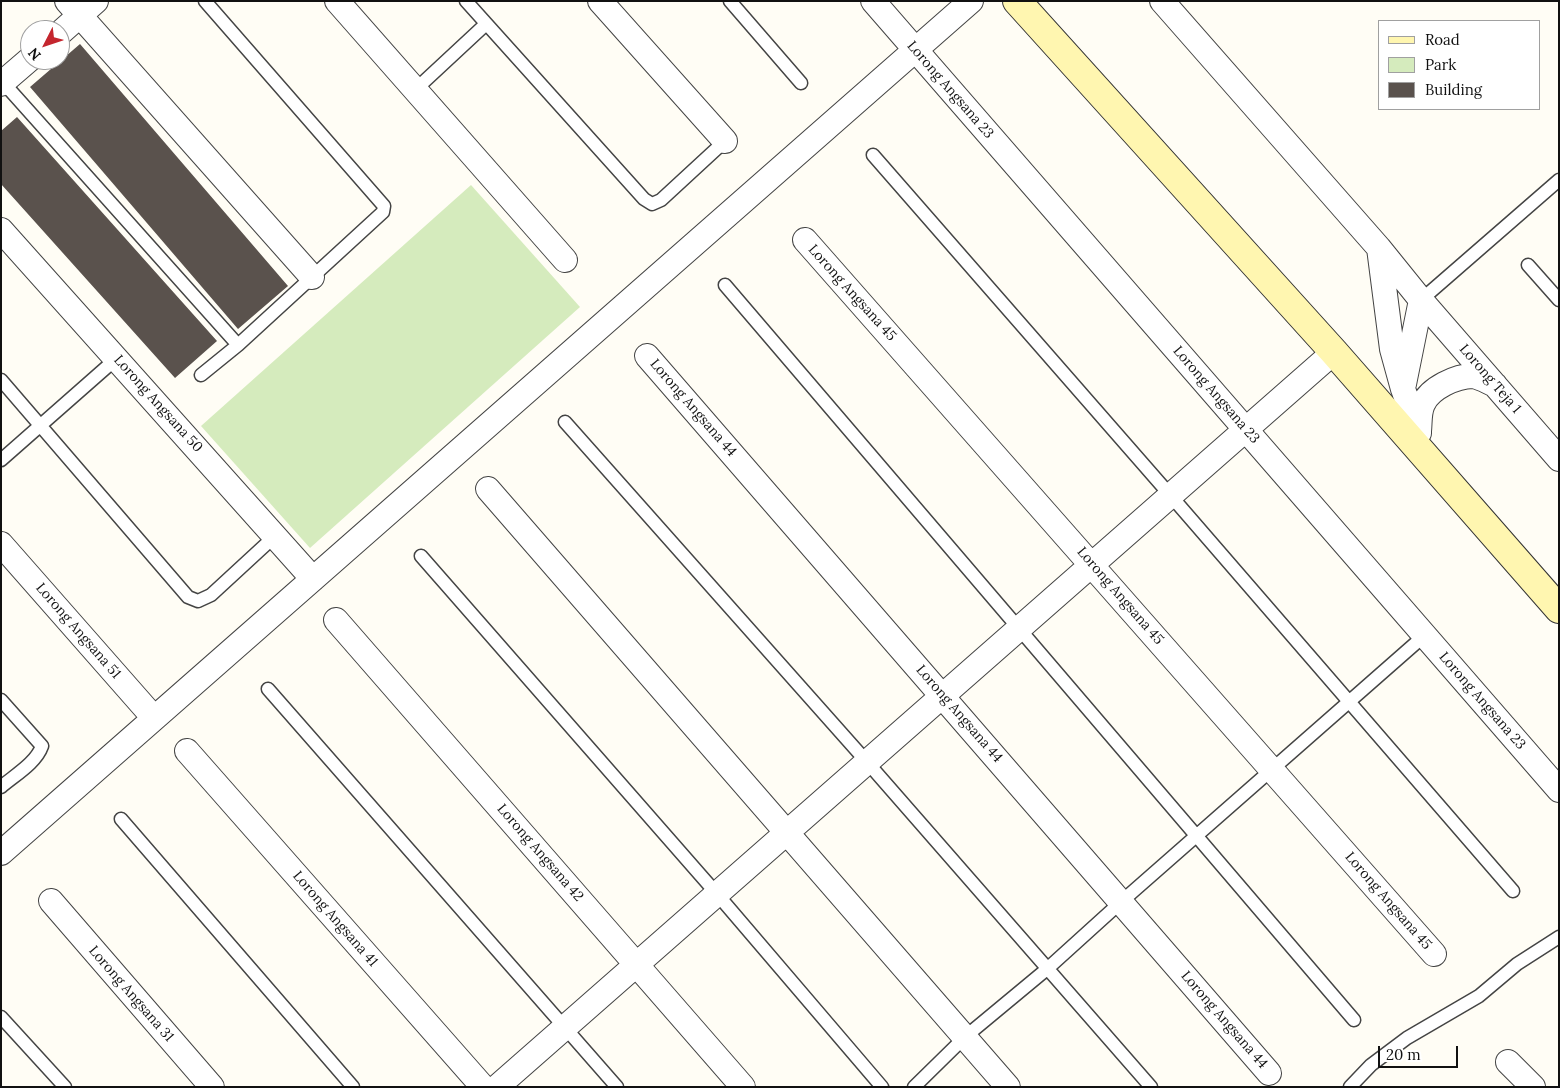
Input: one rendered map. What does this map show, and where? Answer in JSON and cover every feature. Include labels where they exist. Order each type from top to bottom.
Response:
[{"type":"street","points":[[336,1],[565,260]]},
{"type":"street","points":[[600,1],[725,141]]},
{"type":"street","name":"Lorong Angsana 23","points":[[872,1],[1559,790]]},
{"type":"street","points":[[1,853],[971,1]]},
{"type":"street","points":[[1017,1],[1334,352],[1420,443],[1559,609]]},
{"type":"street","name":"Lorong Teja 1","points":[[1162,1],[1379,248],[1420,300],[1559,459]]},
{"type":"street","points":[[70,20],[80,6],[312,277]]},
{"type":"street","points":[[2,82],[20,67]]},
{"type":"street","name":"Lorong Angsana 50","points":[[1,230],[118,358],[313,579]]},
{"type":"street","name":"Lorong Angsana 45","points":[[805,240],[1434,954]]},
{"type":"street","points":[[1379,248],[1392,349],[1420,443]]},
{"type":"street","points":[[1403,389],[1420,300]]},
{"type":"street","points":[[497,1087],[1334,352]]},
{"type":"street","name":"Lorong Angsana 44","points":[[646,356],[1270,1073]]},
{"type":"street","points":[[1420,443],[1422,405],[1426,398],[1437,389],[1447,383],[1474,376],[1495,385]]},
{"type":"street","points":[[488,489],[1008,1087]]},
{"type":"street","name":"Lorong Angsana 51","points":[[1,544],[154,718]]},
{"type":"street","name":"Lorong Angsana 42","points":[[336,620],[743,1087]]},
{"type":"street","name":"Lorong Angsana 41","points":[[187,751],[482,1087]]},
{"type":"street","name":"Lorong Angsana 31","points":[[50,901],[212,1087]]},
{"type":"street","points":[[1508,1062],[1533,1087]]},
{"type":"lane","points":[[201,375],[238,345],[383,212],[384,206],[205,1]]},
{"type":"lane","points":[[466,1],[644,199],[652,204],[661,200],[725,141]]},
{"type":"lane","points":[[730,1],[801,83]]},
{"type":"lane","points":[[415,90],[486,24]]},
{"type":"lane","points":[[2,82],[238,345]]},
{"type":"lane","points":[[873,155],[1513,891]]},
{"type":"lane","points":[[1420,300],[1559,180]]},
{"type":"lane","points":[[1528,265],[1559,300]]},
{"type":"lane","points":[[725,285],[1354,1020]]},
{"type":"lane","points":[[1,460],[118,358]]},
{"type":"lane","points":[[1,380],[188,597],[198,601],[211,595],[275,536]]},
{"type":"lane","points":[[565,422],[867,762],[1151,1087]]},
{"type":"lane","points":[[421,556],[717,894],[882,1087]]},
{"type":"lane","points":[[914,1087],[965,1037],[1047,970],[1121,902],[1425,635]]},
{"type":"lane","points":[[268,689],[566,1026],[617,1087]]},
{"type":"lane","points":[[1,700],[42,746],[35,759],[1,787]]},
{"type":"lane","points":[[121,819],[353,1087]]},
{"type":"lane","points":[[1350,1087],[1371,1065],[1407,1038],[1479,996],[1517,964],[1559,937]]},
{"type":"lane","points":[[1,1017],[65,1087]]},
{"type":"green space","points":[[471,185],[580,307],[310,548],[201,426]]},
{"type":"building","points":[[80,44],[288,286],[238,329],[30,87],[50,70],[70,70],[70,53]]},
{"type":"building","points":[[17,117],[217,341],[175,378],[1,184],[1,131]]}]
